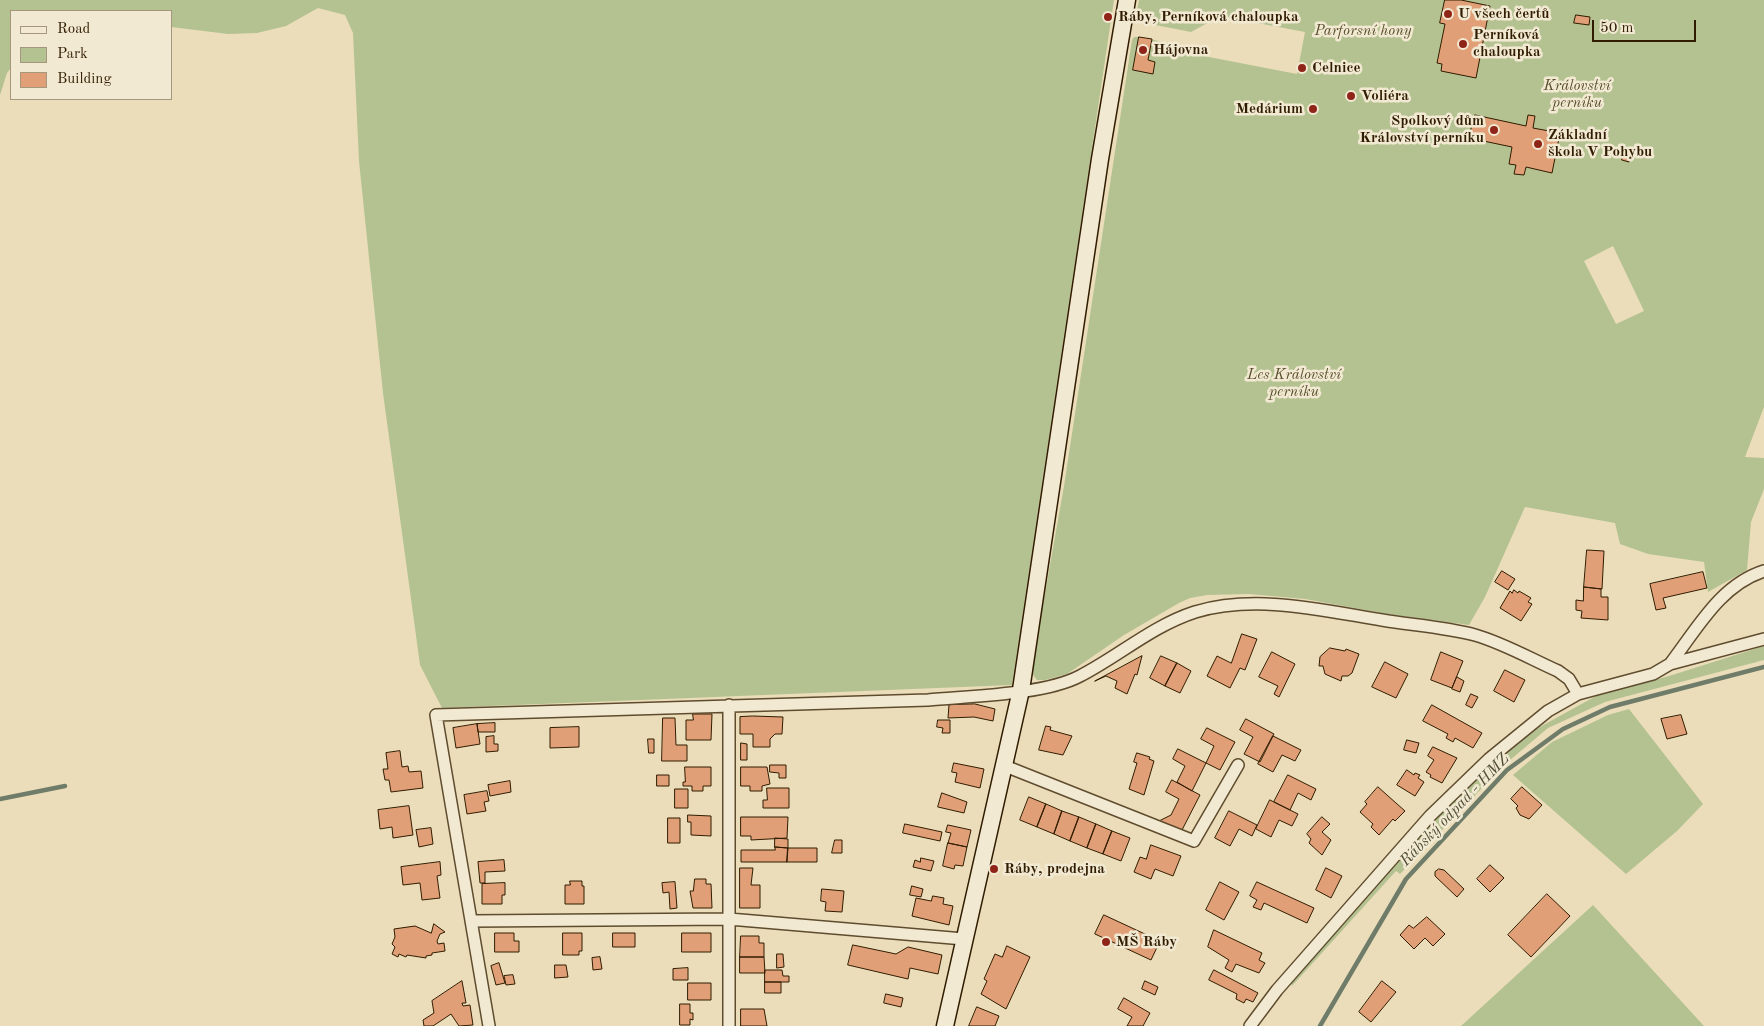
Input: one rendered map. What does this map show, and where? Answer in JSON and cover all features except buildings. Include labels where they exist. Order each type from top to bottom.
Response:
[{"type":"street","points":[[945,1026],[1021,690],[1100,159],[1127,0]]},
{"type":"street","points":[[1670,664],[1722,596],[1736,585],[1764,571]]},
{"type":"street","points":[[489,1026],[436,715],[928,700],[1052,686],[1079,677],[1150,632],[1177,618],[1217,606],[1274,604],[1300,606],[1475,635],[1558,670],[1569,679],[1578,694]]},
{"type":"street","points":[[1250,1026],[1277,990],[1430,816],[1489,759],[1548,711],[1578,694],[1653,674],[1670,664],[1764,640]]},
{"type":"street","points":[[729,705],[729,1026]]},
{"type":"street","points":[[1005,766],[1194,841],[1238,765]]},
{"type":"street","points":[[472,921],[729,919],[964,939]]},
{"type":"green space","points":[[0,0],[1114,0],[1012,685],[442,708],[420,665],[383,393],[359,161],[353,33],[345,15],[318,8],[286,26],[257,33],[228,34],[172,27],[172,10],[10,10],[10,69],[0,95]]},
{"type":"green space","name":"Les Království perníku","points":[[1139,0],[1764,0],[1764,407],[1745,457],[1764,458],[1764,489],[1751,522],[1747,570],[1708,592],[1704,562],[1648,554],[1620,544],[1615,523],[1525,507],[1485,597],[1469,625],[1387,614],[1305,599],[1249,594],[1207,595],[1190,598],[1179,603],[1124,635],[1067,674],[1045,680],[1037,680],[1031,672],[1064,486],[1132,40],[1134,37],[1139,37],[1183,46],[1183,52],[1297,74],[1305,32],[1220,16],[1191,32],[1135,21]],"holes":[[[1613,246],[1644,311],[1616,324],[1584,261]]]},
{"type":"green space","points":[[1764,646],[1764,660],[1605,702],[1548,728],[1503,766],[1400,874],[1396,871],[1292,986],[1291,982],[1439,813],[1529,733],[1596,696],[1669,676]]},
{"type":"green space","points":[[1629,709],[1703,804],[1677,831],[1626,874],[1513,775],[1552,742],[1608,715]]},
{"type":"green space","points":[[1593,905],[1704,1026],[1461,1026]]},
{"type":"waterway","name":"Rábský odpad - HMZ","points":[[1320,1026],[1406,879],[1507,770],[1563,729],[1610,707],[1764,667]]},
{"type":"waterway","points":[[0,799],[65,786]]},
{"type":"place","name":"U všech čertů","points":[[1448,14]]},
{"type":"place","name":"Ráby, Perníková chaloupka","points":[[1108,17]]},
{"type":"place","name":"Perníková chaloupka","points":[[1463,44]]},
{"type":"place","name":"Hájovna","points":[[1143,50]]},
{"type":"place","name":"Celnice","points":[[1302,68]]},
{"type":"place","name":"Voliéra","points":[[1351,96]]},
{"type":"place","name":"Medárium","points":[[1313,109]]},
{"type":"place","name":"Spolkový dům Království perníku","points":[[1494,130]]},
{"type":"place","name":"Základní škola V Pohybu","points":[[1538,144]]},
{"type":"place","name":"Ráby, prodejna","points":[[994,869]]},
{"type":"place","name":"MŠ Ráby","points":[[1106,942]]},
{"type":"park label","name":"Parforsní hony","points":[[1363,31]]},
{"type":"park label","name":"Království perníku","points":[[1577,94]]}]
